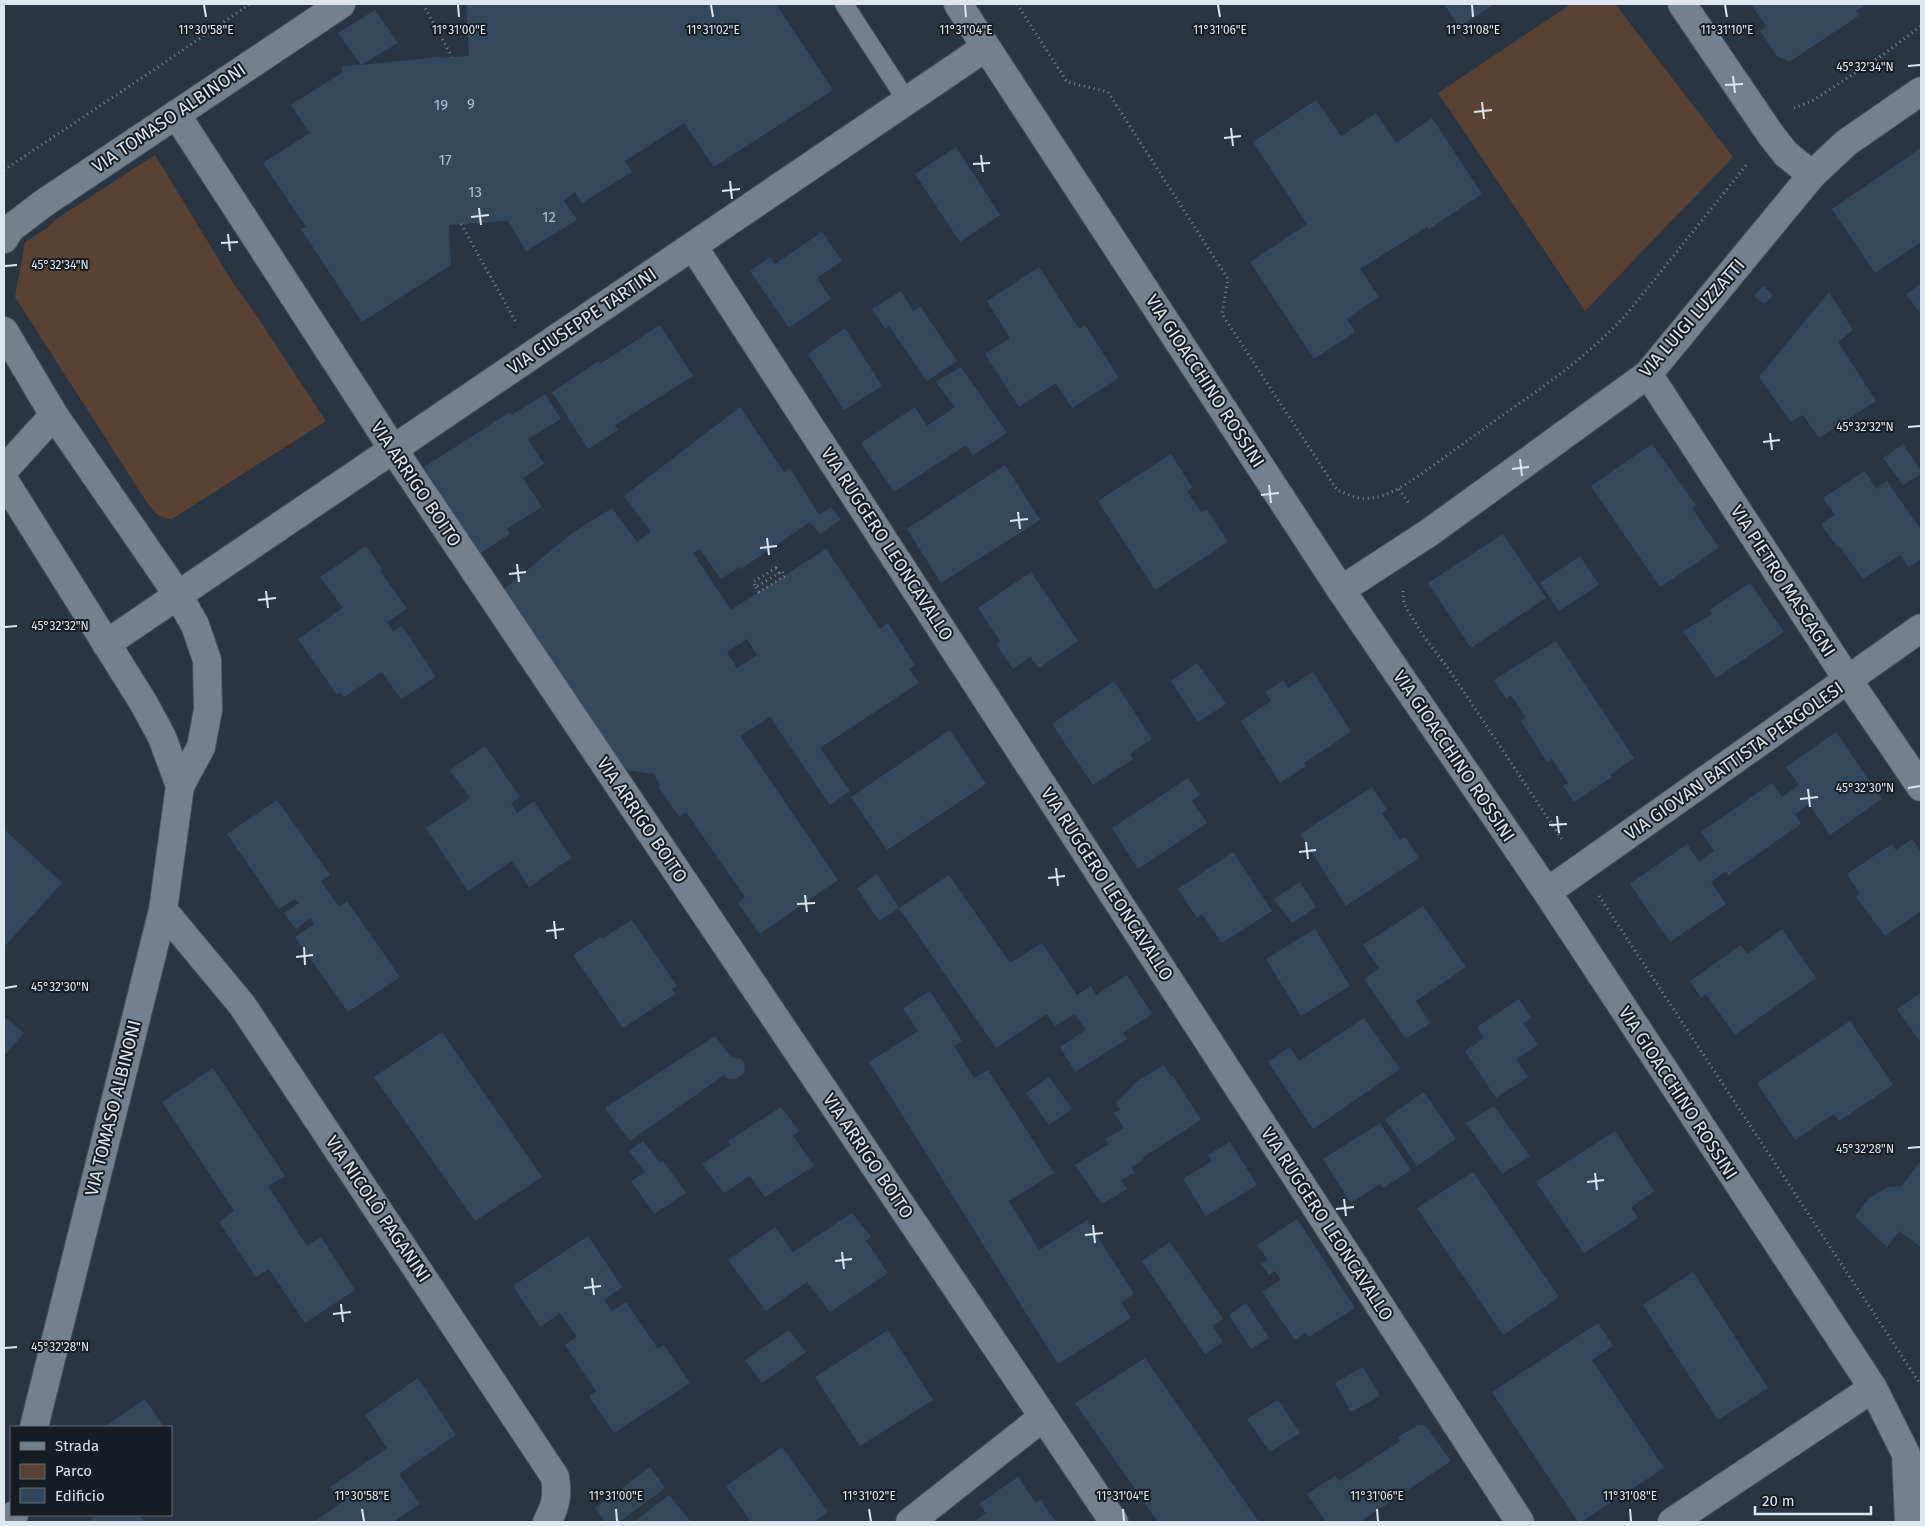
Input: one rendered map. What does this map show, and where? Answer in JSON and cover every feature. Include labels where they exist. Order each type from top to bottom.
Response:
[{"type":"street","name":"VIA TOMASO ALBINONI","points":[[4,239],[11,228],[44,203],[341,4]]},
{"type":"street","name":"VIA GIOACCHINO ROSSINI","points":[[958,4],[1341,590],[1547,892],[1873,1388],[1906,1454],[1909,1522]]},
{"type":"street","points":[[1682,4],[1771,135],[1786,154],[1812,175]]},
{"type":"street","name":"VIA GIUSEPPE TARTINI","points":[[178,595],[986,47]]},
{"type":"street","name":"VIA LUIGI LUZZATTI","points":[[1341,590],[1430,532],[1648,374],[1812,175],[1846,143],[1921,91]]},
{"type":"street","name":"VIA ARRIGO BOITO","points":[[176,114],[393,449],[1114,1522]]},
{"type":"street","name":"VIA RUGGERO LEONCAVALLO","points":[[693,246],[1520,1522]]},
{"type":"street","name":"VIA TOMASO ALBINONI","points":[[4,331],[54,415],[178,595],[195,625],[208,660],[208,710],[201,747],[180,786],[163,910],[34,1426]]},
{"type":"street","name":"VIA PIETRO MASCAGNI","points":[[1648,374],[1848,680],[1921,786]]},
{"type":"street","points":[[4,470],[54,415]]},
{"type":"street","name":"VIA TOMASO ALBINONI","points":[[4,480],[162,737],[180,786]]},
{"type":"street","points":[[106,644],[178,595]]},
{"type":"street","name":"VIA GIOVAN BATTISTA PERGOLESI","points":[[1547,892],[1921,628]]},
{"type":"street","name":"VIA NICOLÒ PAGANINI","points":[[163,910],[242,1005],[555,1477],[558,1493],[554,1510],[547,1522]]},
{"type":"street","points":[[1672,1522],[1873,1388]]},
{"type":"street","points":[[910,1522],[1043,1417]]},
{"type":"lane","points":[[844,4],[907,101]]},
{"type":"path","points":[[4,170],[250,4]]},
{"type":"path","points":[[422,4],[452,57]]},
{"type":"path","points":[[1017,4],[1067,82],[1108,92],[1228,279],[1222,314],[1337,490],[1359,498],[1380,497],[1399,489],[1586,354],[1611,332],[1630,310],[1744,168]]},
{"type":"path","points":[[1795,108],[1812,102],[1884,54],[1921,26]]},
{"type":"path","points":[[461,224],[534,354]]},
{"type":"path","points":[[776,568],[779,573],[782,571],[785,576],[759,592],[753,582],[776,568]]},
{"type":"path","points":[[1403,589],[1404,604],[1422,634],[1450,671],[1582,868],[1921,1385]]},
{"type":"green space","points":[[1571,4],[1615,4],[1733,157],[1585,311],[1438,93]]},
{"type":"green space","points":[[155,155],[233,283],[326,421],[172,519],[157,514],[146,501],[15,297],[25,242],[47,228],[56,219]]},
{"type":"building","points":[[466,4],[776,4],[833,90],[714,167],[684,123],[625,161],[632,172],[582,203],[575,192],[564,201],[577,220],[526,251],[508,221],[449,225],[451,265],[362,322],[301,229],[306,227],[263,163],[310,133],[291,105],[343,72],[341,67],[439,57],[469,56]]},
{"type":"building","points":[[1444,4],[1495,4],[1459,27]]},
{"type":"building","points":[[1751,4],[1867,4],[1856,11],[1860,15],[1789,62],[1777,56],[1760,31],[1766,26]]},
{"type":"building","points":[[375,10],[398,43],[361,65],[338,33]]},
{"type":"building","points":[[1316,100],[1341,136],[1376,113],[1396,143],[1432,118],[1482,194],[1429,229],[1427,227],[1360,269],[1379,297],[1347,319],[1355,332],[1314,359],[1250,262],[1307,224],[1253,142]]},
{"type":"building","points":[[956,147],[1000,215],[960,242],[915,174]]},
{"type":"building","points":[[1921,148],[1921,242],[1875,273],[1832,209]]},
{"type":"building","points":[[822,232],[842,261],[817,278],[831,299],[789,328],[750,271],[770,257],[775,264]]},
{"type":"building","points":[[1039,267],[1079,329],[1085,325],[1119,378],[1072,408],[1056,383],[1019,407],[985,354],[1010,338],[987,301]]},
{"type":"building","points":[[1921,284],[1921,314],[1906,294]]},
{"type":"building","points":[[1763,286],[1773,295],[1764,304],[1754,296]]},
{"type":"building","points":[[901,291],[913,311],[920,306],[957,361],[927,381],[889,326],[885,329],[872,309]]},
{"type":"building","points":[[1829,292],[1853,330],[1838,342],[1876,401],[1819,438],[1803,415],[1791,422],[1759,377]]},
{"type":"building","points":[[660,325],[693,376],[615,425],[618,430],[588,449],[552,392],[599,361],[600,364]]},
{"type":"building","points":[[845,328],[882,386],[844,410],[808,354]]},
{"type":"building","points":[[961,367],[1007,433],[973,455],[966,445],[894,492],[861,443],[915,407],[927,426],[955,407],[936,382]]},
{"type":"building","points":[[545,394],[561,419],[528,439],[544,464],[523,478],[542,507],[507,529],[510,534],[479,554],[424,467],[510,412],[512,415]]},
{"type":"building","points":[[740,407],[784,472],[790,468],[819,515],[831,507],[841,520],[820,534],[810,522],[741,569],[739,567],[721,579],[700,549],[693,553],[731,610],[826,549],[880,629],[888,623],[915,665],[909,669],[919,683],[820,748],[850,791],[830,805],[770,717],[740,736],[838,880],[760,934],[738,903],[745,897],[686,812],[679,817],[658,786],[660,785],[654,774],[612,768],[496,596],[571,534],[612,508],[637,542],[651,532],[624,496]],"holes":[[[747,639],[757,655],[737,668],[727,652]]]},
{"type":"building","points":[[1652,444],[1696,505],[1692,508],[1719,548],[1660,587],[1591,486]]},
{"type":"building","points":[[1903,444],[1921,471],[1921,474],[1903,485],[1883,458]]},
{"type":"building","points":[[1171,454],[1192,487],[1187,491],[1201,512],[1207,509],[1228,542],[1155,590],[1098,501]]},
{"type":"building","points":[[1005,465],[1040,520],[941,583],[907,529]]},
{"type":"building","points":[[1865,471],[1876,489],[1887,481],[1921,530],[1921,559],[1909,567],[1900,555],[1863,579],[1821,524],[1835,515],[1823,498]]},
{"type":"building","points":[[1503,534],[1546,598],[1471,648],[1428,583]]},
{"type":"building","points":[[366,546],[382,569],[380,571],[407,609],[387,622],[393,631],[402,626],[436,677],[401,699],[382,672],[344,697],[340,692],[337,695],[298,639],[343,608],[320,577]]},
{"type":"building","points":[[1580,556],[1599,585],[1559,611],[1540,583]]},
{"type":"building","points":[[1031,572],[1078,641],[1039,668],[1030,657],[1013,669],[996,644],[1000,641],[978,608]]},
{"type":"building","points":[[1750,583],[1784,632],[1716,678],[1683,631],[1712,614],[1709,610]]},
{"type":"building","points":[[1556,641],[1634,758],[1610,775],[1612,777],[1574,802],[1563,786],[1568,783],[1552,759],[1547,762],[1521,721],[1526,718],[1511,695],[1506,699],[1494,680]]},
{"type":"building","points":[[1197,663],[1226,704],[1198,722],[1171,681]]},
{"type":"building","points":[[1313,672],[1351,732],[1304,763],[1306,766],[1280,783],[1241,721],[1271,701],[1265,692],[1283,680],[1288,688]]},
{"type":"building","points":[[1114,681],[1152,739],[1130,754],[1133,759],[1093,785],[1052,724]]},
{"type":"building","points":[[950,730],[986,784],[887,850],[851,797]]},
{"type":"building","points":[[1836,732],[1882,799],[1830,835],[1809,804],[1795,814],[1801,824],[1728,875],[1726,871],[1711,882],[1726,904],[1670,942],[1630,884],[1687,844],[1699,862],[1714,851],[1701,832],[1772,783],[1782,797],[1799,785],[1786,767]]},
{"type":"building","points":[[485,746],[520,797],[511,803],[517,813],[534,801],[571,858],[529,887],[512,861],[468,891],[426,828],[470,798],[450,770]]},
{"type":"building","points":[[1188,778],[1200,795],[1192,801],[1207,823],[1138,869],[1112,828]]},
{"type":"building","points":[[1372,787],[1387,810],[1382,813],[1400,840],[1405,837],[1419,858],[1346,906],[1300,834]]},
{"type":"building","points":[[277,800],[330,875],[321,881],[339,907],[347,901],[400,977],[348,1012],[295,937],[314,924],[311,918],[296,929],[284,913],[299,903],[295,899],[279,909],[227,834]]},
{"type":"building","points":[[4,829],[62,883],[4,947]]},
{"type":"building","points":[[1912,839],[1921,852],[1921,911],[1885,936],[1856,897],[1860,894],[1847,874],[1892,844],[1896,850]]},
{"type":"building","points":[[1233,852],[1272,911],[1222,943],[1202,914],[1197,918],[1178,889]]},
{"type":"building","points":[[877,874],[899,908],[879,921],[857,888]]},
{"type":"building","points":[[949,875],[1010,963],[1042,943],[1077,995],[1091,986],[1096,995],[1127,975],[1152,1014],[1123,1033],[1127,1039],[1075,1072],[1060,1047],[1086,1030],[1075,1014],[1055,1026],[1047,1014],[996,1048],[899,908]]},
{"type":"building","points":[[1300,882],[1316,907],[1292,923],[1274,899]]},
{"type":"building","points":[[1423,906],[1466,967],[1416,1001],[1430,1023],[1406,1039],[1364,979],[1379,968],[1363,945]]},
{"type":"building","points":[[632,920],[677,986],[672,989],[675,994],[623,1028],[573,955],[602,936],[603,938]]},
{"type":"building","points":[[1315,929],[1350,986],[1301,1016],[1266,959]]},
{"type":"building","points":[[1782,929],[1816,978],[1735,1035],[1706,994],[1701,998],[1690,981],[1741,945],[1747,954]]},
{"type":"building","points":[[930,991],[962,1041],[954,1046],[974,1078],[988,1070],[1054,1173],[1009,1201],[1039,1250],[1087,1220],[1134,1294],[1121,1302],[1131,1318],[1058,1364],[869,1062],[918,1031],[903,1008]]},
{"type":"building","points":[[1921,993],[1921,1043],[1897,1009]]},
{"type":"building","points":[[1519,999],[1531,1018],[1523,1023],[1538,1045],[1516,1059],[1528,1077],[1496,1098],[1465,1051],[1484,1038],[1477,1027]]},
{"type":"building","points":[[4,1016],[24,1033],[4,1056]]},
{"type":"building","points":[[1364,1018],[1400,1069],[1313,1129],[1268,1062],[1290,1047],[1299,1061]]},
{"type":"building","points":[[1850,1021],[1893,1085],[1839,1121],[1834,1114],[1795,1140],[1757,1083]]},
{"type":"building","points":[[442,1032],[542,1177],[475,1221],[374,1077]]},
{"type":"building","points":[[715,1036],[731,1057],[741,1059],[744,1062],[745,1071],[743,1074],[735,1079],[726,1078],[724,1075],[630,1141],[605,1108]]},
{"type":"building","points":[[1164,1065],[1201,1120],[1131,1167],[1134,1173],[1121,1180],[1127,1189],[1102,1204],[1075,1165],[1109,1144],[1105,1139],[1124,1128],[1114,1113],[1120,1110],[1116,1103],[1136,1082]]},
{"type":"building","points":[[213,1068],[285,1176],[268,1186],[307,1246],[321,1237],[355,1290],[305,1323],[269,1269],[256,1277],[219,1222],[234,1211],[162,1102]]},
{"type":"building","points":[[1049,1077],[1072,1109],[1049,1125],[1026,1093]]},
{"type":"building","points":[[1424,1092],[1456,1139],[1417,1166],[1385,1119]]},
{"type":"building","points":[[1494,1106],[1530,1156],[1502,1174],[1466,1123]]},
{"type":"building","points":[[781,1107],[799,1131],[793,1136],[814,1166],[765,1197],[750,1176],[724,1193],[702,1164],[731,1145],[728,1141]]},
{"type":"building","points":[[1380,1123],[1411,1170],[1383,1188],[1380,1184],[1351,1203],[1323,1159]]},
{"type":"building","points":[[1615,1131],[1654,1191],[1631,1207],[1638,1218],[1584,1253],[1536,1182]]},
{"type":"building","points":[[643,1141],[660,1163],[663,1161],[686,1193],[654,1214],[631,1181],[645,1172],[629,1151]]},
{"type":"building","points":[[1230,1142],[1257,1185],[1206,1216],[1183,1179],[1212,1161],[1208,1155]]},
{"type":"building","points":[[1921,1160],[1921,1247],[1899,1231],[1887,1247],[1855,1217],[1868,1199],[1888,1187],[1902,1186]]},
{"type":"building","points":[[1473,1172],[1559,1297],[1503,1335],[1417,1208]]},
{"type":"building","points":[[852,1213],[871,1237],[866,1241],[888,1273],[830,1312],[807,1282],[766,1311],[728,1260],[775,1227],[793,1252]]},
{"type":"building","points":[[1297,1219],[1355,1308],[1309,1337],[1305,1333],[1295,1340],[1262,1292],[1281,1280],[1275,1271],[1269,1275],[1261,1264],[1268,1260],[1257,1245]]},
{"type":"building","points":[[588,1236],[622,1287],[604,1300],[612,1311],[626,1302],[658,1349],[664,1345],[690,1383],[614,1433],[589,1396],[596,1391],[565,1345],[577,1337],[560,1313],[540,1327],[513,1286]]},
{"type":"building","points":[[1170,1242],[1223,1319],[1212,1326],[1223,1342],[1205,1354],[1142,1261]]},
{"type":"building","points":[[1693,1272],[1768,1388],[1718,1420],[1643,1305]]},
{"type":"building","points":[[1246,1303],[1269,1338],[1251,1349],[1229,1315]]},
{"type":"building","points":[[1598,1323],[1613,1346],[1592,1360],[1664,1468],[1581,1522],[1578,1522],[1492,1392]]},
{"type":"building","points":[[789,1330],[806,1352],[762,1383],[745,1360]]},
{"type":"building","points":[[888,1330],[933,1400],[860,1446],[815,1377]]},
{"type":"building","points":[[1145,1358],[1259,1522],[1158,1522],[1075,1403]]},
{"type":"building","points":[[1363,1367],[1380,1396],[1351,1412],[1335,1383]]},
{"type":"building","points":[[418,1378],[456,1435],[399,1474],[420,1504],[393,1522],[314,1522],[341,1503],[330,1487],[387,1448],[365,1415]]},
{"type":"building","points":[[145,1399],[163,1426],[105,1426]]},
{"type":"building","points":[[1278,1400],[1300,1433],[1270,1452],[1247,1419]]},
{"type":"building","points":[[1418,1425],[1425,1425],[1451,1461],[1360,1522],[1326,1522],[1307,1494],[1335,1476],[1339,1481],[1400,1441],[1398,1437]]},
{"type":"building","points":[[782,1447],[828,1512],[814,1522],[751,1522],[726,1486]]},
{"type":"building","points":[[650,1467],[665,1488],[619,1522],[605,1522],[595,1508]]},
{"type":"building","points":[[1018,1477],[1036,1503],[1040,1499],[1055,1521],[973,1522],[986,1513],[979,1504]]},
{"type":"building","points":[[669,1495],[691,1522],[634,1522]]},
{"type":"building","points":[[96,1516],[140,1516],[144,1522],[87,1522]]}]
